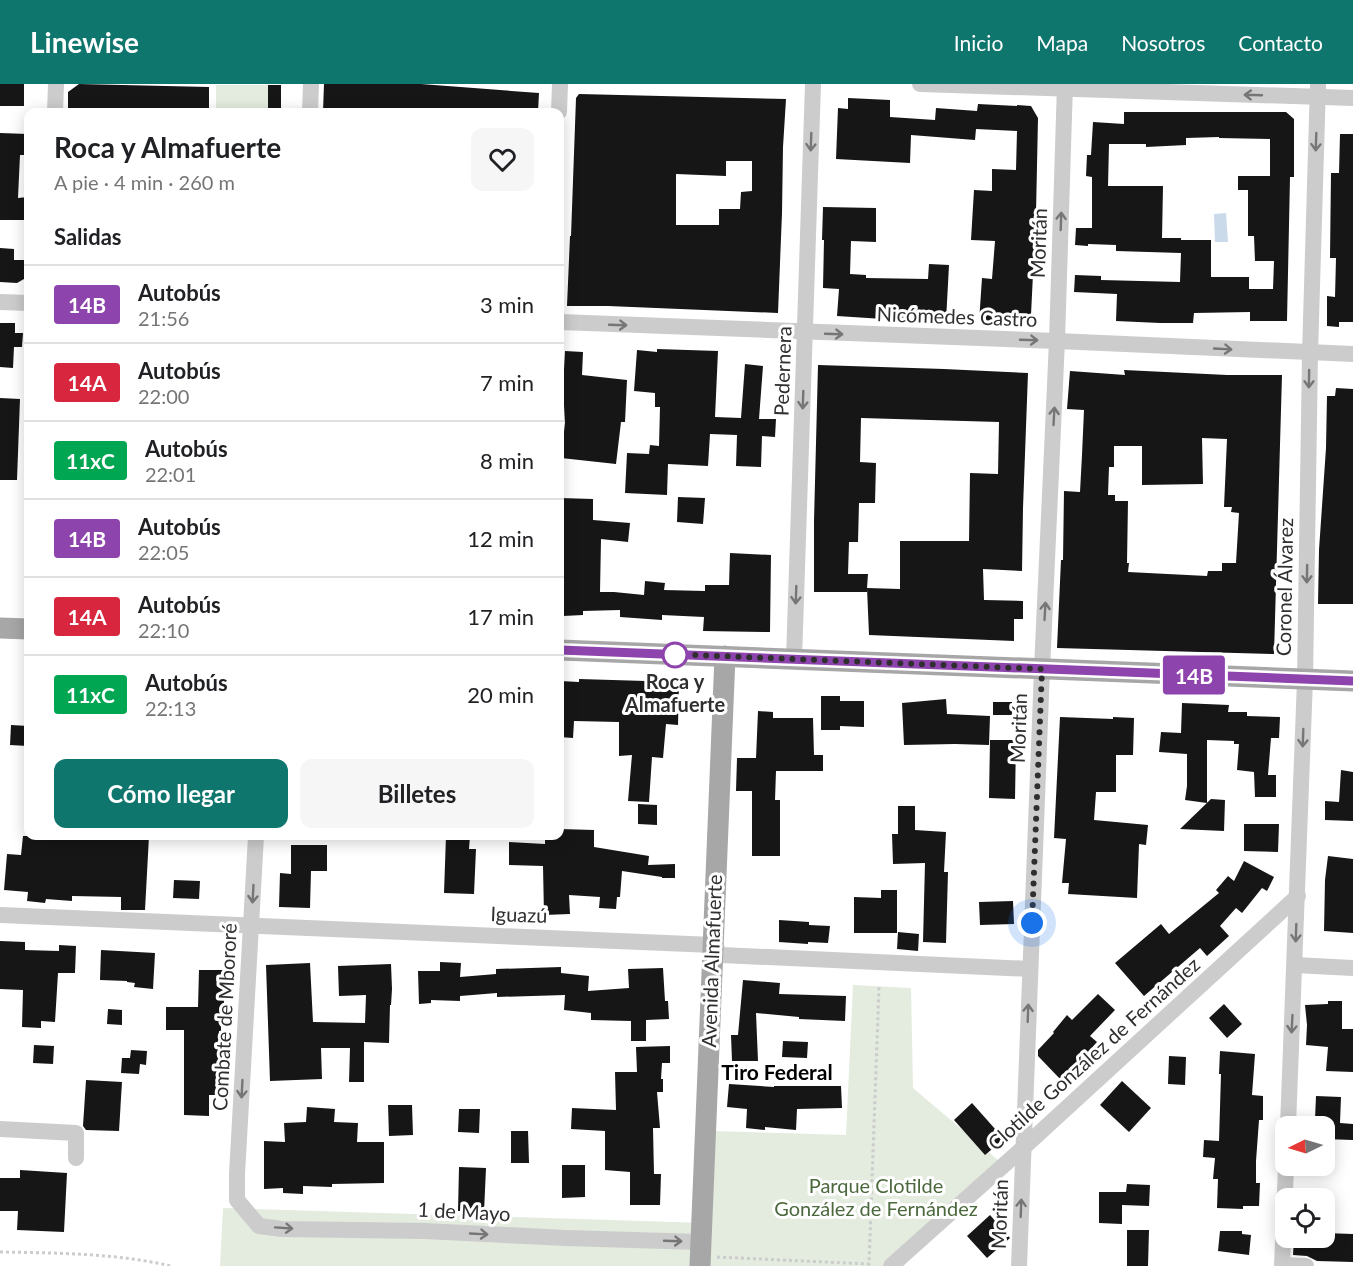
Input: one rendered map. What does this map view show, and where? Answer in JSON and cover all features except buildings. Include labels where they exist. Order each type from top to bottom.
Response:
[{"type":"main road","points":[[0,628],[24,629]]},
{"type":"main road","points":[[564,650],[1353,681]]},
{"type":"main road","name":"Avenida Almafuerte","points":[[700,1255],[725,656]]},
{"type":"street","points":[[55,108],[56,84]]},
{"type":"street","points":[[310,108],[311,84]]},
{"type":"street","points":[[559,108],[560,84]]},
{"type":"street","name":"Pedernera","points":[[794,659],[813,84]]},
{"type":"street","points":[[920,84],[1318,91],[1353,98]]},
{"type":"street","name":"Moritán","points":[[1019,1266],[1057,341],[1065,86]]},
{"type":"street","name":"Coronel Álvarez","points":[[1288,1116],[1305,680],[1310,354],[1318,91]]},
{"type":"street","points":[[0,302],[24,303]]},
{"type":"street","name":"Nicómedes Castro","points":[[564,322],[1353,354]]},
{"type":"street","name":"Combate de Mbororé","points":[[237,1200],[256,840]]},
{"type":"street","name":"Clotilde González de Fernández","points":[[891,1266],[1298,896]]},
{"type":"street","name":"Iguazú","points":[[0,915],[713,945],[721,955],[1030,969]]},
{"type":"street","points":[[1295,965],[1353,968]]},
{"type":"street","points":[[0,1129],[76,1133],[76,1158]]},
{"type":"street","points":[[1286,1176],[1282,1266],[1306,1266]]},
{"type":"street","name":"1 de Mayo","points":[[237,1200],[259,1226],[282,1229],[425,1231],[566,1238],[700,1255]]},
{"type":"path","points":[[700,1255],[870,1265],[879,987]]},
{"type":"path","points":[[0,1252],[102,1256],[171,1266]]},
{"type":"green space","points":[[216,85],[268,85],[268,108],[216,108]]},
{"type":"green space","name":"Parque Clotilde González de Fernández","points":[[853,985],[911,988],[913,1088],[1006,1167],[903,1266],[220,1266],[223,1208],[705,1223],[710,1131],[846,1135]]},
{"type":"water","points":[[1226,213],[1228,242],[1215,242],[1214,214]]},
{"type":"bus line","name":"14B","points":[[564,650],[1353,681]]},
{"type":"place","name":"Roca y Almafuerte","points":[[675,655]]},
{"type":"district","name":"Tiro Federal","points":[[777,1073]]},
{"type":"route","points":[[675,655],[669,654],[1042,669],[1032,923]]}]
